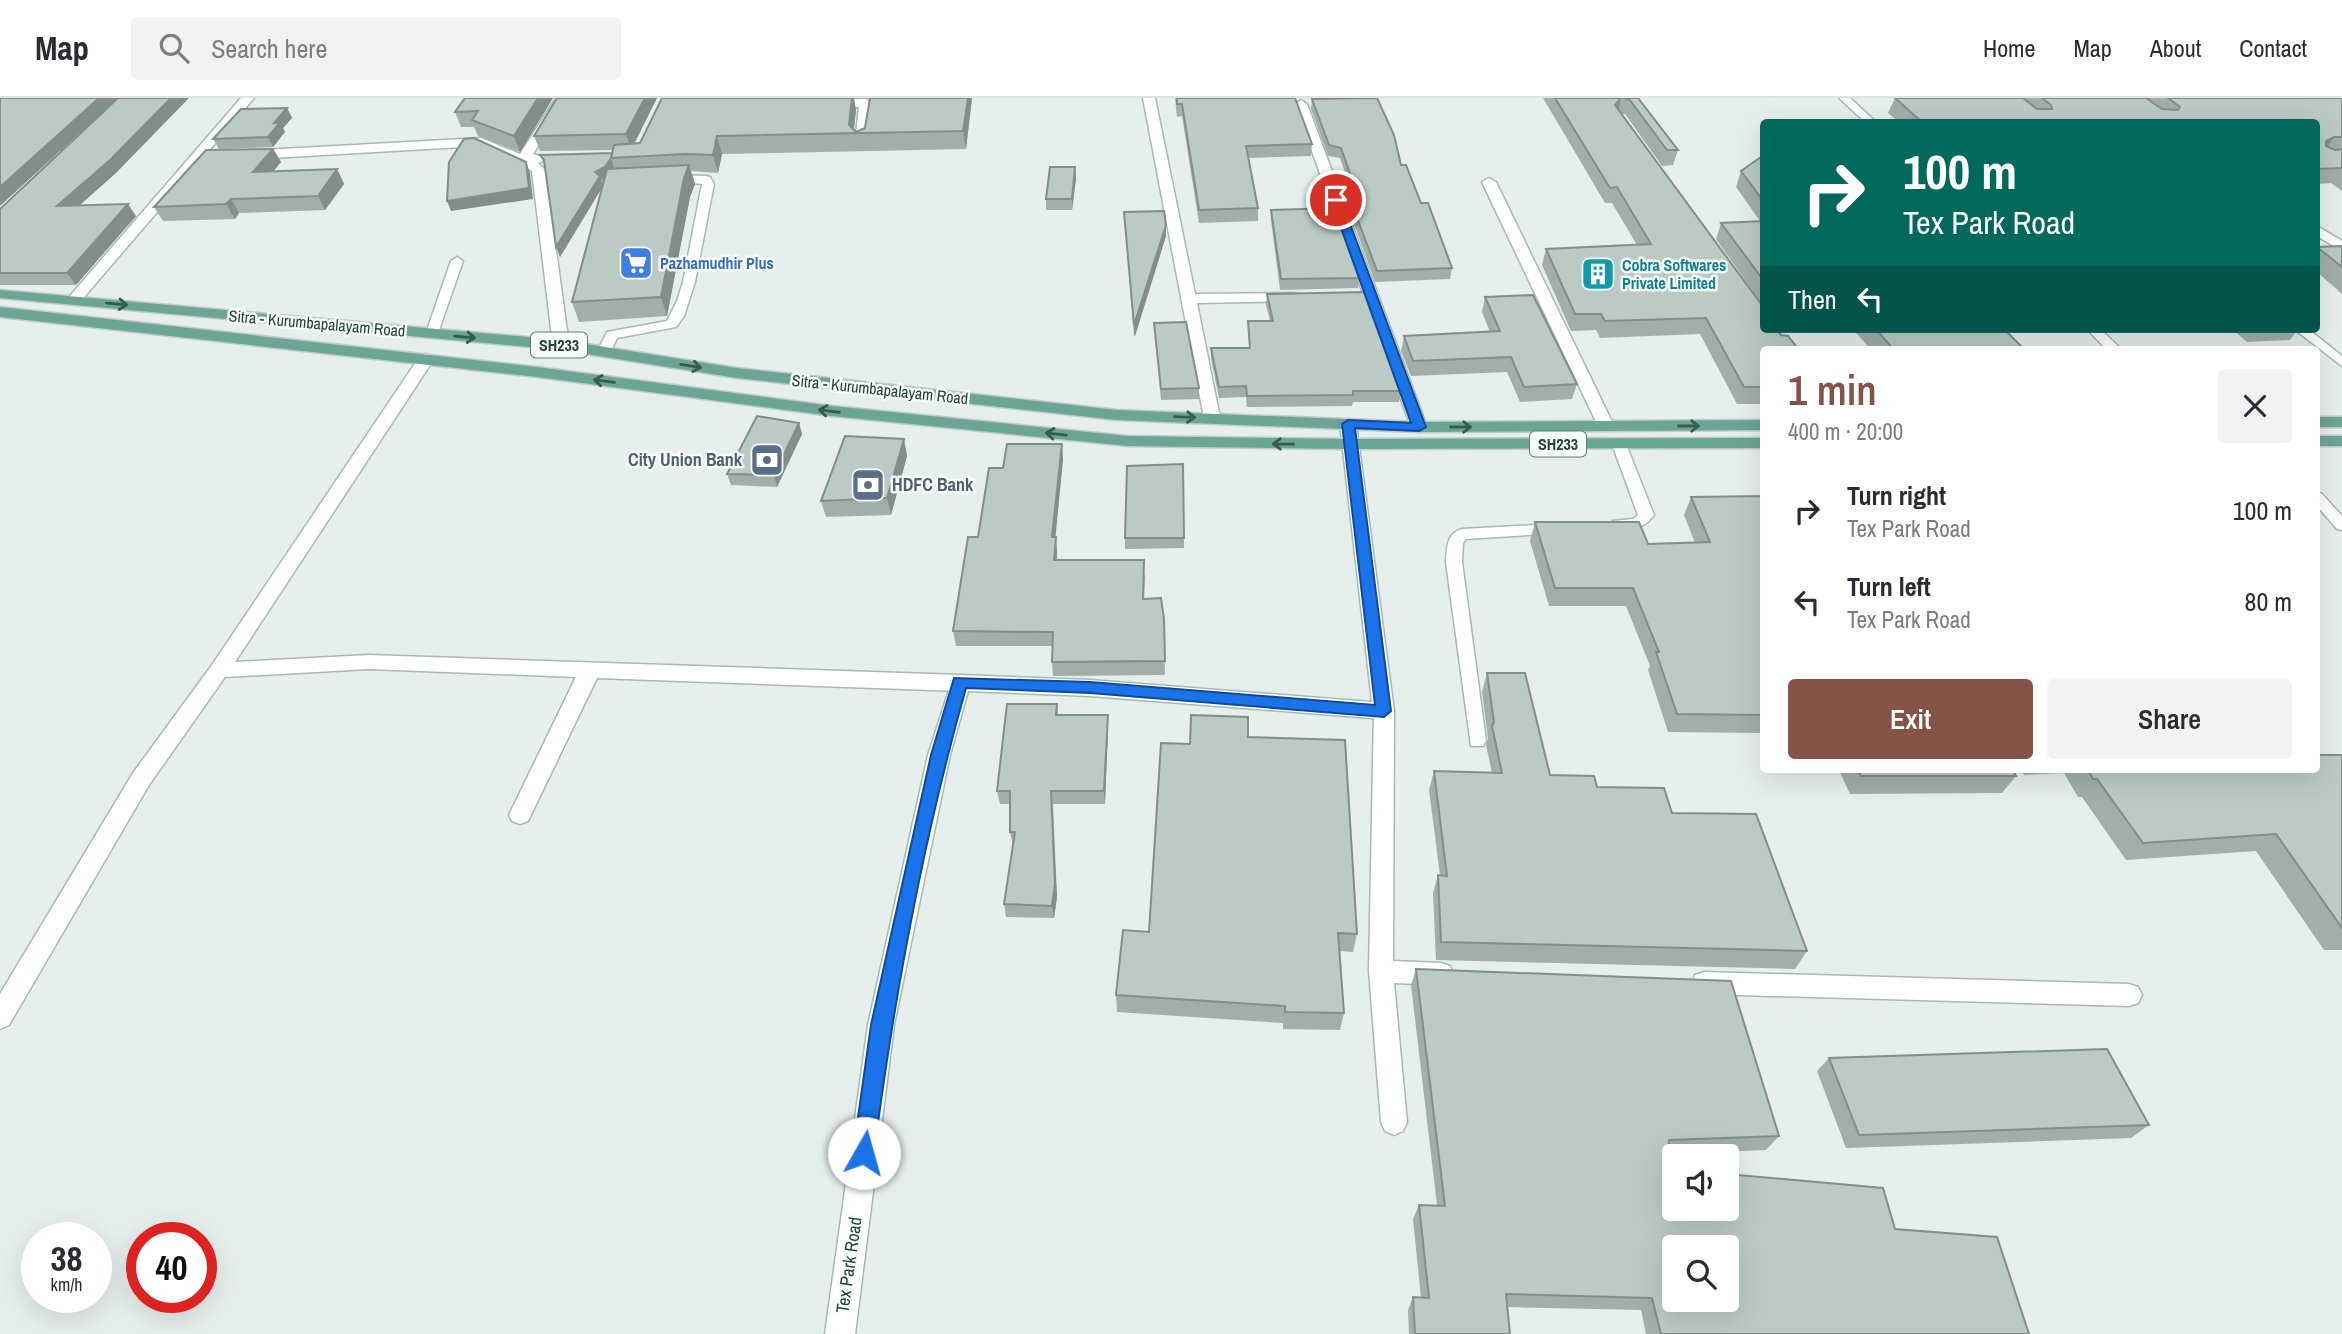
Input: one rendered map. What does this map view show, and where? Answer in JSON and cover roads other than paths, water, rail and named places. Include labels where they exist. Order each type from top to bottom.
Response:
[{"type":"main road","name":"Sitra - Kurumbapalayam Road","points":[[0,294],[561,345],[737,373],[1103,414],[1212,418],[1350,434],[1619,444],[1760,443]]},
{"type":"main road","points":[[0,312],[426,359],[832,411],[1128,442],[1350,434]]},
{"type":"main road","points":[[2320,422],[2342,422]]},
{"type":"main road","name":"Sitra - Kurumbapalayam Road","points":[[1350,434],[1419,427],[1760,425]]},
{"type":"main road","points":[[2320,441],[2342,441]]},
{"type":"street","points":[[74,300],[248,98]]},
{"type":"street","points":[[556,159],[525,157],[562,98]]},
{"type":"street","points":[[1149,98],[1212,418]]},
{"type":"street","points":[[812,104],[866,101],[862,143]]},
{"type":"street","points":[[1301,104],[1364,296],[1419,427]]},
{"type":"street","points":[[196,158],[481,142],[533,164],[538,170],[561,345]]},
{"type":"street","points":[[1489,183],[1544,290],[1606,426]]},
{"type":"street","points":[[2320,232],[2342,247]]},
{"type":"street","points":[[1189,299],[1306,297]]},
{"type":"street","points":[[0,1017],[141,779],[219,670],[426,359]]},
{"type":"street","points":[[1350,434],[1384,711],[1381,971],[1394,1122]]},
{"type":"street","points":[[219,670],[369,662],[960,682],[1090,688],[1384,711]]},
{"type":"street","points":[[520,815],[590,670]]},
{"type":"street","name":"Tex Park Road","points":[[840,1334],[881,1025],[939,755],[960,682]]},
{"type":"street","points":[[1381,971],[1465,974]]},
{"type":"street","points":[[1687,983],[2129,995]]},
{"type":"lane","points":[[1844,98],[1868,119]]},
{"type":"lane","points":[[604,352],[612,335],[671,324],[677,320],[688,285],[708,184],[706,179],[691,177],[649,180]]},
{"type":"lane","points":[[432,333],[457,261]]},
{"type":"lane","points":[[2097,333],[2112,346]]},
{"type":"lane","points":[[2305,333],[2342,362]]},
{"type":"lane","points":[[1596,526],[1636,524],[1643,521],[1646,515],[1619,444]]},
{"type":"lane","points":[[2320,500],[2342,525]]},
{"type":"lane","points":[[1477,741],[1454,562],[1455,542],[1462,534],[1569,528]]},
{"type":"place","name":"Pazhamudhir Plus","points":[[636,263]]},
{"type":"place","name":"Cobra Softwares Private Limited","points":[[1598,274]]},
{"type":"place","name":"City Union Bank","points":[[767,460]]},
{"type":"place","name":"HDFC Bank","points":[[868,485]]}]
